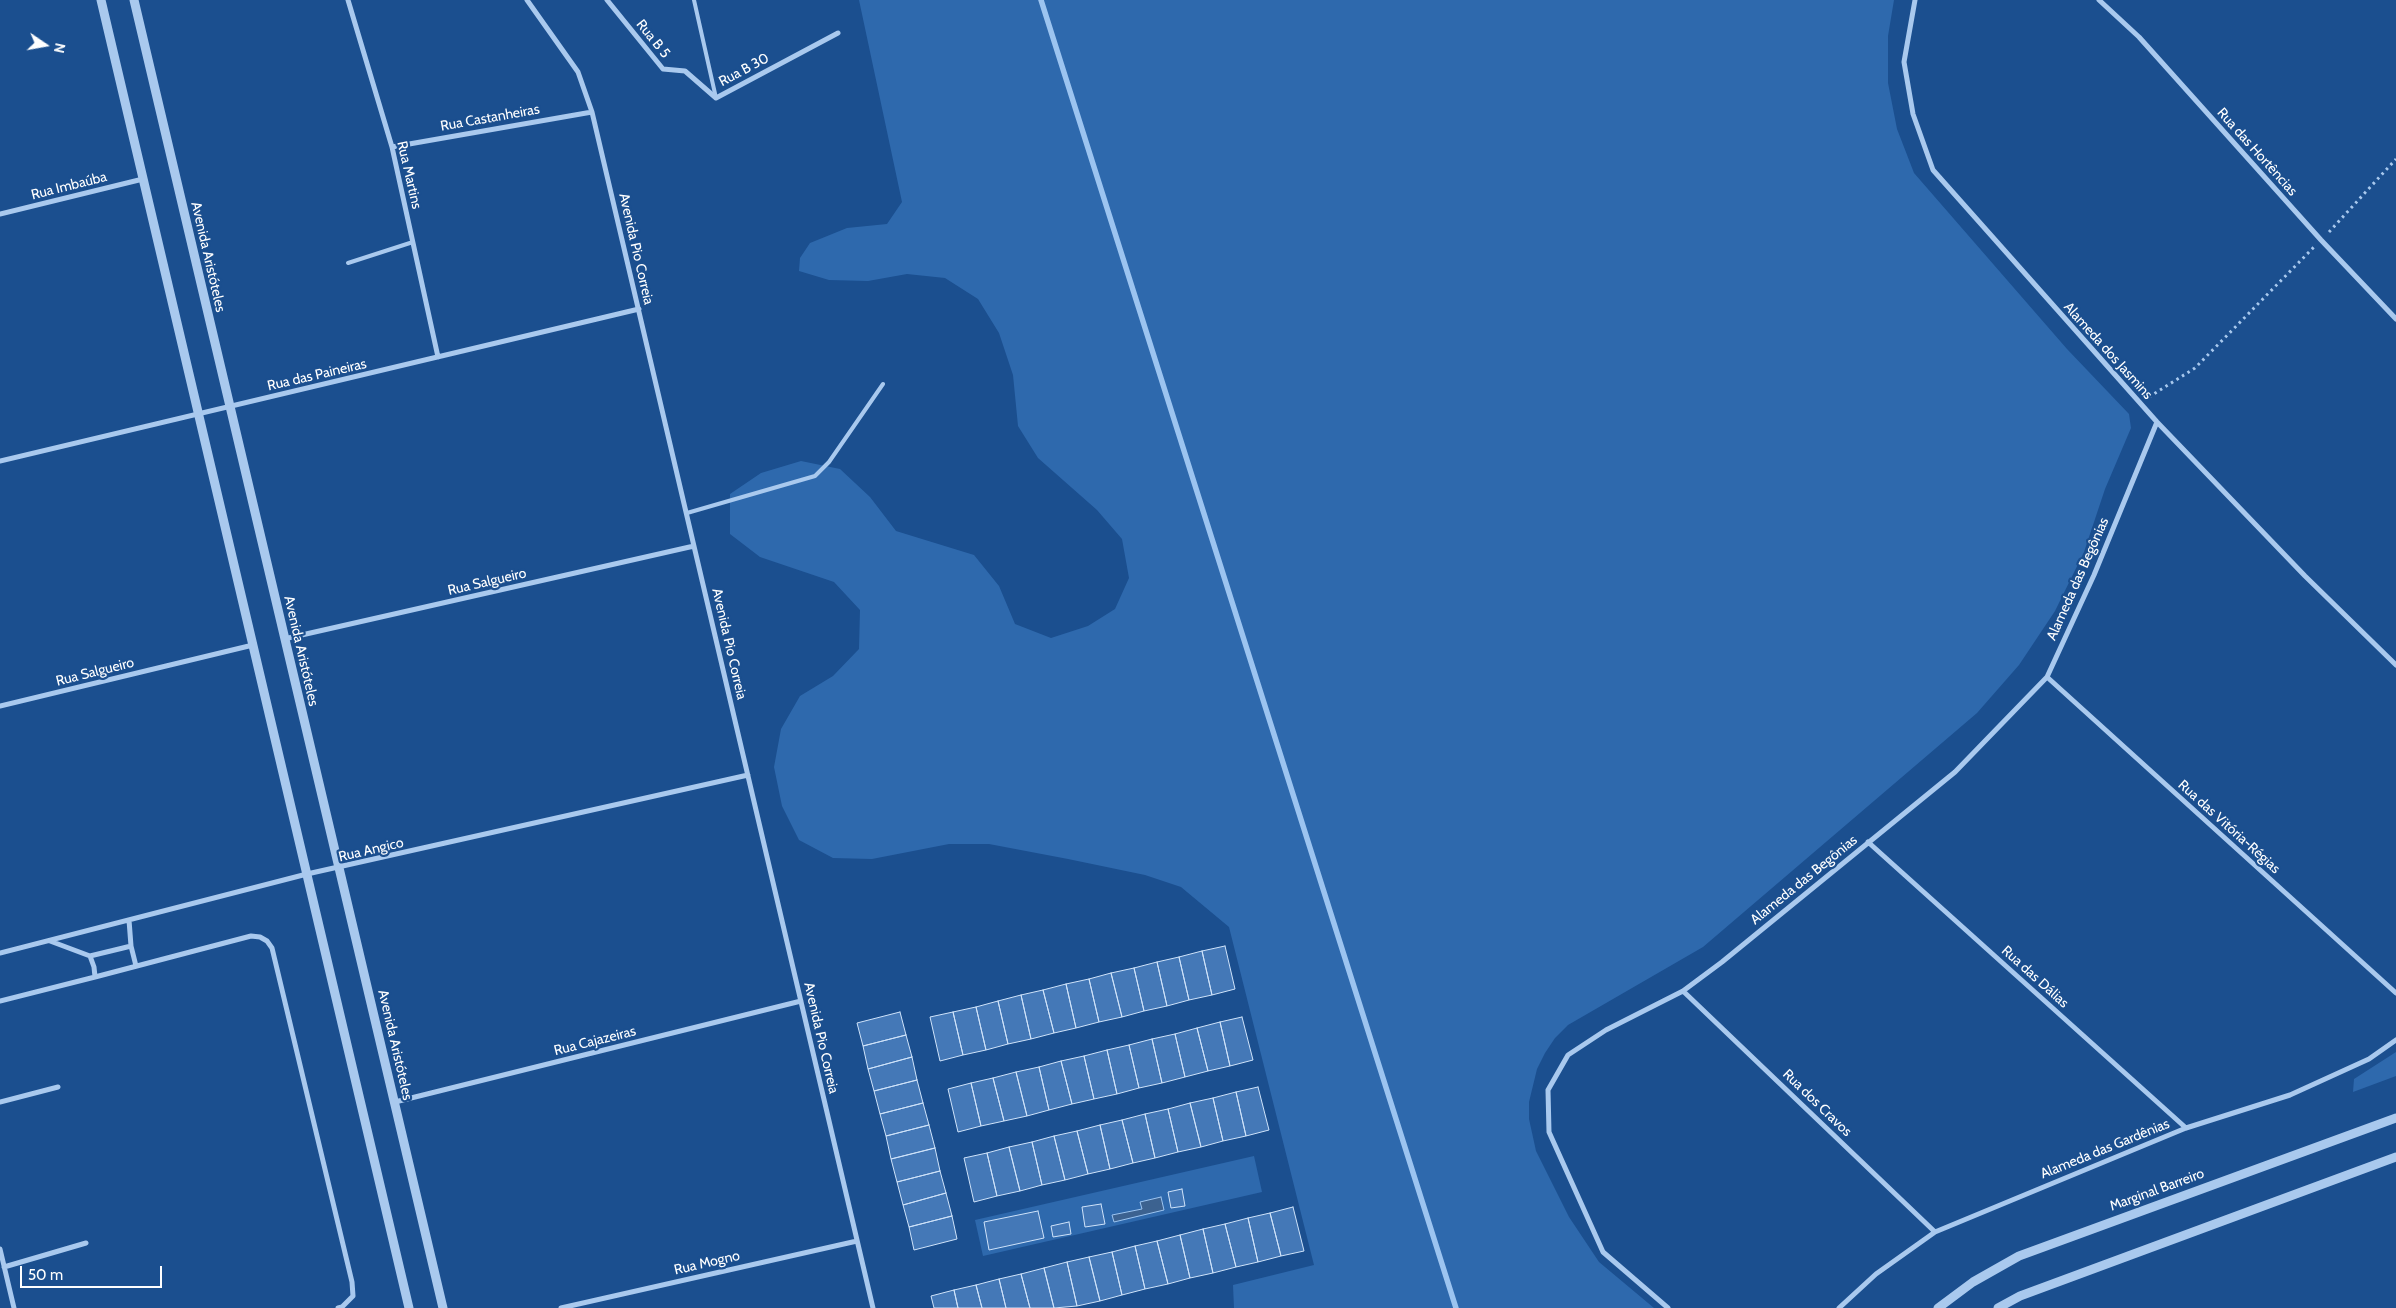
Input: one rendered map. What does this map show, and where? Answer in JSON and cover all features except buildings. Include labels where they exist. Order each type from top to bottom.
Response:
[{"type":"street","points":[[101,0],[409,1308]]},
{"type":"street","name":"Avenida Aristóteles","points":[[134,0],[443,1308]]},
{"type":"street","name":"Rua Martins","points":[[348,0],[392,147],[438,357]]},
{"type":"street","name":"Avenida Pio Correia","points":[[527,0],[578,72],[592,112],[873,1308]]},
{"type":"street","name":"Rua B 5","points":[[607,0],[663,69]]},
{"type":"street","name":"Alameda dos Jasmins","points":[[1915,0],[1904,62],[1914,114],[1933,170],[2157,422],[2305,576],[2396,665]]},
{"type":"street","name":"Rua das Hortências","points":[[2099,0],[2139,37],[2321,240],[2396,319]]},
{"type":"street","name":"Rua B 30","points":[[663,69],[686,71],[716,98],[838,33]]},
{"type":"street","name":"Rua Castanheiras","points":[[392,147],[592,112]]},
{"type":"street","name":"Rua Imbaúba","points":[[0,214],[143,178]]},
{"type":"street","name":"Rua das Paineiras","points":[[0,461],[639,309]]},
{"type":"street","name":"Alameda das Begônias","points":[[1668,1308],[1603,1252],[1549,1132],[1548,1090],[1568,1055],[1606,1030],[1683,991],[1722,962],[1955,772],[2047,677],[2094,576],[2157,422]]},
{"type":"street","name":"Rua Salgueiro","points":[[284,639],[694,546]]},
{"type":"street","name":"Rua Salgueiro","points":[[0,706],[253,645]]},
{"type":"street","name":"Rua das Vitória-Régias","points":[[2047,677],[2396,993]]},
{"type":"street","name":"Rua Angico","points":[[0,953],[307,874],[339,869],[748,775]]},
{"type":"street","name":"Rua das Dálias","points":[[1868,842],[2186,1128]]},
{"type":"street","points":[[128,920],[136,966]]},
{"type":"street","points":[[0,1001],[251,936],[260,937],[267,941],[272,948],[352,1282],[352,1296],[342,1307],[338,1308]]},
{"type":"street","points":[[50,941],[90,956],[131,946]]},
{"type":"street","points":[[90,956],[95,977]]},
{"type":"street","name":"Rua dos Cravos","points":[[1683,991],[1935,1232]]},
{"type":"street","name":"Rua Cajazeiras","points":[[395,1102],[801,1000]]},
{"type":"street","name":"Alameda das Gardênias","points":[[1839,1308],[1876,1274],[1935,1232],[2186,1128],[2290,1095],[2369,1059],[2396,1040]]},
{"type":"street","points":[[0,1102],[58,1086]]},
{"type":"street","name":"Marginal Barreiro","points":[[1938,1308],[1973,1282],[2018,1256],[2396,1118]]},
{"type":"street","points":[[1998,1308],[2020,1296],[2396,1157]]},
{"type":"street","name":"Rua Mogno","points":[[561,1308],[857,1241]]},
{"type":"street","points":[[4,1267],[86,1243]]},
{"type":"street","points":[[0,1249],[14,1308]]},
{"type":"lane","points":[[694,0],[716,98]]},
{"type":"lane","points":[[348,263],[413,242]]},
{"type":"lane","points":[[686,514],[815,476],[829,462],[883,384]]},
{"type":"path","points":[[2140,403],[2195,368],[2321,240],[2396,159]]},
{"type":"shaded area","points":[[859,0],[1894,0],[1888,36],[1888,83],[1897,129],[1914,173],[2067,349],[2129,414],[2131,428],[2105,489],[2084,552],[2055,611],[2019,665],[1977,713],[1703,947],[1568,1025],[1555,1038],[1545,1053],[1537,1069],[1529,1102],[1529,1119],[1536,1151],[1569,1217],[1599,1262],[1654,1308],[1234,1308],[1233,1285],[1314,1265],[1229,927],[1181,887],[1145,875],[1068,859],[989,844],[949,844],[872,859],[833,858],[799,840],[782,806],[774,767],[781,729],[800,696],[833,676],[859,649],[860,610],[834,582],[760,557],[730,534],[730,494],[761,473],[801,461],[840,469],[870,497],[896,531],[974,555],[999,586],[1015,624],[1051,638],[1088,626],[1115,609],[1129,578],[1122,539],[1097,510],[1038,458],[1018,426],[1013,375],[999,333],[978,299],[945,278],[907,274],[868,281],[829,280],[799,271],[800,258],[810,243],[847,228],[887,224],[902,202]]},
{"type":"shaded area","points":[[2396,1052],[2396,1076],[2353,1092],[2354,1079]]},
{"type":"shaded area","points":[[1254,1156],[1262,1192],[983,1256],[975,1220]]},
{"type":"shaded area","points":[[1161,1197],[1164,1210],[1114,1222],[1112,1215],[1142,1209],[1140,1202]]},
{"type":"waterway","points":[[1041,0],[1456,1308]]}]
